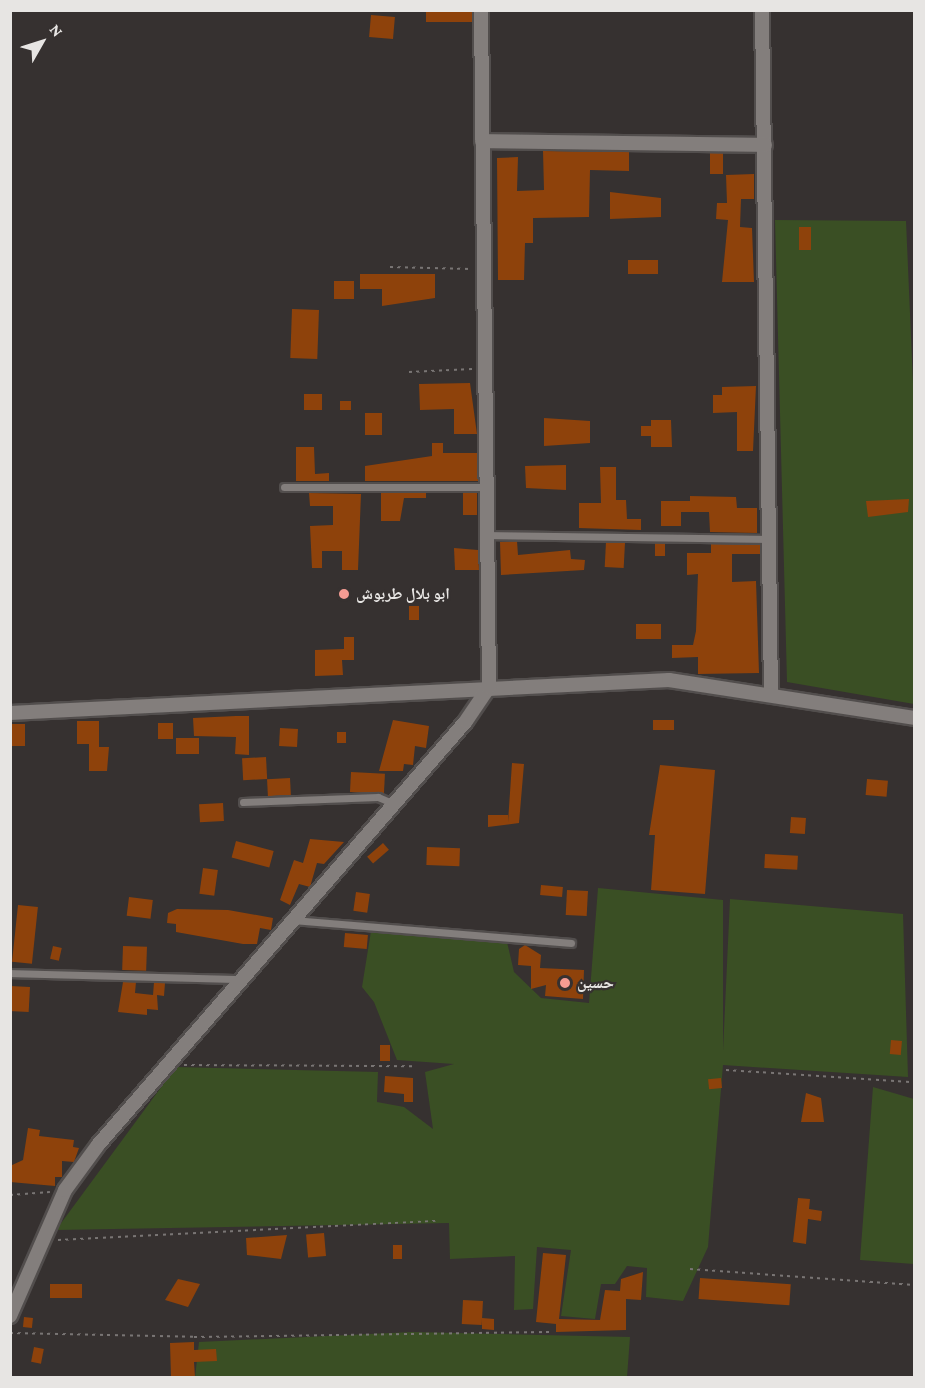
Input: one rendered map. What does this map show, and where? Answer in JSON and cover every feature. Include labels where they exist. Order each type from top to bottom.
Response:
[{"type":"street","points":[[10,1316],[47,1240],[65,1191],[170,1061],[290,920],[466,721],[489,687],[484,487],[482,10]]},
{"type":"street","points":[[762,10],[771,693]]},
{"type":"street","points":[[483,141],[765,145]]},
{"type":"street","points":[[10,713],[489,687],[669,680],[771,693],[915,718]]},
{"type":"lane","points":[[284,487],[484,487]]},
{"type":"lane","points":[[485,535],[768,539]]},
{"type":"lane","points":[[243,802],[378,797],[392,803]]},
{"type":"lane","points":[[290,920],[571,943]]},
{"type":"lane","points":[[10,973],[241,979]]},
{"type":"path","points":[[390,267],[483,269]]},
{"type":"path","points":[[409,372],[484,369]]},
{"type":"path","points":[[170,1061],[412,1066]]},
{"type":"path","points":[[726,1070],[915,1082]]},
{"type":"path","points":[[10,1195],[65,1191]]},
{"type":"path","points":[[47,1240],[436,1221]]},
{"type":"path","points":[[690,1269],[915,1286]]},
{"type":"path","points":[[10,1333],[194,1337],[550,1332]]},
{"type":"green space","points":[[775,220],[906,221],[914,406],[914,704],[787,682]]},
{"type":"green space","points":[[598,888],[723,900],[723,1051],[730,899],[903,914],[908,1077],[723,1065],[708,1247],[683,1301],[646,1297],[647,1268],[627,1266],[615,1284],[601,1284],[595,1319],[561,1316],[571,1250],[537,1247],[533,1309],[514,1310],[515,1256],[450,1259],[449,1223],[56,1230],[176,1067],[378,1072],[377,1102],[404,1107],[433,1129],[425,1072],[454,1064],[397,1060],[374,1002],[362,987],[371,931],[507,942],[514,972],[541,998],[589,1003]]},
{"type":"green space","points":[[873,1087],[914,1099],[914,1264],[860,1260]]},
{"type":"green space","points":[[412,1332],[630,1337],[627,1377],[195,1378],[199,1342]]},
{"type":"building","points":[[426,10],[472,10],[472,22],[426,22]]},
{"type":"building","points":[[371,15],[395,17],[393,39],[369,37]]},
{"type":"building","points":[[543,151],[629,152],[629,171],[590,170],[589,217],[533,218],[533,243],[525,243],[524,280],[498,280],[497,158],[518,157],[517,191],[544,190]]},
{"type":"building","points":[[710,153],[723,153],[723,174],[710,174]]},
{"type":"building","points":[[754,174],[754,199],[741,199],[740,227],[752,228],[754,282],[722,282],[728,220],[716,219],[717,203],[727,203],[726,175]]},
{"type":"building","points":[[610,192],[661,198],[661,217],[610,219]]},
{"type":"building","points":[[799,227],[811,227],[811,250],[799,250]]},
{"type":"building","points":[[628,260],[658,260],[658,274],[628,274]]},
{"type":"building","points":[[360,274],[435,274],[435,298],[382,306],[382,289],[360,289]]},
{"type":"building","points":[[334,281],[354,281],[354,299],[334,299]]},
{"type":"building","points":[[292,309],[319,310],[317,359],[290,358]]},
{"type":"building","points":[[470,383],[477,434],[454,434],[454,409],[420,410],[419,384]]},
{"type":"building","points":[[756,386],[753,451],[737,451],[737,412],[713,413],[713,395],[722,395],[722,387]]},
{"type":"building","points":[[304,394],[322,394],[322,410],[304,410]]},
{"type":"building","points":[[340,401],[351,401],[351,410],[340,410]]},
{"type":"building","points":[[365,413],[382,413],[382,435],[365,435]]},
{"type":"building","points":[[544,418],[590,421],[590,443],[544,446]]},
{"type":"building","points":[[651,420],[671,420],[672,447],[651,447],[651,436],[641,436],[641,426],[651,426]]},
{"type":"building","points":[[432,443],[443,443],[443,453],[477,453],[478,481],[365,481],[365,466],[432,456]]},
{"type":"building","points":[[296,447],[314,447],[315,474],[329,473],[329,481],[296,481]]},
{"type":"building","points":[[566,465],[566,490],[526,488],[525,466]]},
{"type":"building","points":[[600,467],[616,467],[616,500],[626,500],[627,519],[641,519],[641,530],[579,528],[579,503],[601,503]]},
{"type":"building","points":[[309,493],[361,494],[358,570],[342,570],[342,551],[322,551],[322,568],[312,568],[310,526],[333,525],[333,506],[310,506]]},
{"type":"building","points":[[381,493],[426,493],[426,498],[404,498],[400,521],[381,521]]},
{"type":"building","points":[[463,493],[477,493],[477,515],[463,515]]},
{"type":"building","points":[[690,496],[736,497],[737,508],[757,508],[757,533],[710,532],[709,512],[681,512],[681,526],[661,526],[661,501],[690,501]]},
{"type":"building","points":[[909,499],[908,512],[868,517],[866,501]]},
{"type":"building","points":[[517,541],[518,555],[570,550],[571,559],[585,560],[584,570],[501,575],[500,542]]},
{"type":"building","points":[[606,542],[625,543],[624,568],[605,567]]},
{"type":"building","points":[[655,543],[665,543],[665,556],[655,556]]},
{"type":"building","points":[[711,544],[760,544],[760,554],[732,554],[732,582],[756,581],[759,673],[698,674],[698,657],[672,658],[672,645],[693,645],[696,631],[698,574],[687,575],[687,553],[711,553]]},
{"type":"building","points":[[454,548],[478,550],[479,570],[455,570]]},
{"type":"building","points":[[409,606],[419,606],[419,620],[409,620]]},
{"type":"building","points":[[636,624],[661,624],[661,639],[636,639]]},
{"type":"building","points":[[344,637],[354,637],[354,660],[342,660],[343,675],[315,676],[315,650],[344,649]]},
{"type":"building","points":[[249,716],[249,755],[235,754],[236,737],[194,736],[193,718]]},
{"type":"building","points":[[393,720],[429,726],[426,748],[415,746],[413,765],[404,764],[403,771],[379,771]]},
{"type":"building","points":[[653,720],[674,720],[674,730],[653,730]]},
{"type":"building","points":[[77,721],[99,721],[99,747],[109,747],[107,771],[89,771],[89,744],[77,744]]},
{"type":"building","points":[[158,723],[173,723],[173,739],[158,739]]},
{"type":"building","points":[[10,724],[25,724],[25,746],[10,746]]},
{"type":"building","points":[[280,728],[298,729],[297,747],[279,746]]},
{"type":"building","points":[[337,732],[346,732],[346,743],[337,743]]},
{"type":"building","points":[[176,738],[199,738],[199,754],[176,754]]},
{"type":"building","points":[[266,757],[267,779],[243,780],[242,758]]},
{"type":"building","points":[[512,763],[524,764],[519,823],[488,827],[488,815],[508,815],[508,822]]},
{"type":"building","points":[[660,765],[715,770],[705,894],[651,890],[655,835],[649,835]]},
{"type":"building","points":[[351,772],[385,774],[384,794],[350,792]]},
{"type":"building","points":[[290,778],[291,795],[268,796],[267,779]]},
{"type":"building","points":[[867,779],[888,781],[887,797],[866,795]]},
{"type":"building","points":[[223,803],[224,821],[200,822],[199,804]]},
{"type":"building","points":[[791,817],[806,818],[805,834],[790,833]]},
{"type":"building","points":[[310,839],[344,842],[324,864],[317,863],[310,887],[299,884],[290,905],[280,900],[294,860],[303,863]]},
{"type":"building","points":[[236,841],[274,851],[269,868],[232,857]]},
{"type":"building","points":[[383,843],[389,850],[373,864],[367,857]]},
{"type":"building","points":[[427,847],[460,848],[459,866],[426,865]]},
{"type":"building","points":[[765,854],[798,856],[797,870],[764,868]]},
{"type":"building","points":[[203,868],[218,870],[214,896],[199,894]]},
{"type":"building","points":[[541,885],[563,887],[562,897],[540,895]]},
{"type":"building","points":[[567,890],[588,891],[587,916],[566,915]]},
{"type":"building","points":[[356,892],[370,894],[367,913],[353,911]]},
{"type":"building","points":[[129,897],[153,900],[151,919],[127,916]]},
{"type":"building","points":[[18,905],[38,907],[32,964],[12,962]]},
{"type":"building","points":[[177,909],[228,910],[273,918],[271,930],[260,928],[257,944],[243,944],[176,932],[176,924],[167,923],[168,913]]},
{"type":"building","points":[[345,933],[368,935],[367,949],[344,947]]},
{"type":"building","name":"حسين","points":[[525,945],[541,955],[540,968],[584,970],[583,999],[545,996],[546,985],[531,989],[531,966],[518,965],[519,949]]},
{"type":"building","points":[[53,946],[62,948],[59,961],[50,959]]},
{"type":"building","points":[[123,946],[147,947],[146,971],[122,970]]},
{"type":"building","points":[[123,982],[136,982],[135,993],[153,995],[154,982],[165,983],[164,996],[157,995],[158,1010],[147,1009],[147,1015],[118,1012]]},
{"type":"building","points":[[10,986],[30,987],[29,1012],[10,1011]]},
{"type":"building","points":[[891,1040],[902,1041],[901,1055],[890,1054]]},
{"type":"building","points":[[380,1045],[390,1045],[390,1061],[380,1061]]},
{"type":"building","points":[[385,1076],[413,1078],[413,1102],[404,1102],[404,1094],[384,1092]]},
{"type":"building","points":[[721,1078],[722,1088],[709,1089],[708,1079]]},
{"type":"building","points":[[806,1093],[821,1098],[824,1122],[801,1122]]},
{"type":"building","points":[[28,1128],[40,1130],[39,1136],[74,1140],[73,1147],[79,1148],[74,1162],[62,1161],[62,1177],[55,1177],[55,1186],[10,1182],[10,1166],[23,1160]]},
{"type":"building","points":[[798,1198],[810,1199],[809,1209],[822,1211],[821,1221],[808,1219],[806,1244],[793,1242]]},
{"type":"building","points":[[324,1233],[326,1256],[308,1257],[306,1235]]},
{"type":"building","points":[[287,1235],[281,1259],[247,1255],[246,1238]]},
{"type":"building","points":[[393,1245],[402,1245],[402,1259],[393,1259]]},
{"type":"building","points":[[543,1253],[566,1255],[559,1319],[600,1320],[605,1290],[620,1291],[621,1279],[643,1272],[641,1300],[626,1299],[626,1330],[556,1332],[556,1324],[536,1322]]},
{"type":"building","points":[[700,1278],[791,1284],[789,1305],[699,1299]]},
{"type":"building","points":[[178,1279],[200,1284],[188,1307],[165,1300]]},
{"type":"building","points":[[50,1284],[82,1284],[82,1298],[50,1298]]},
{"type":"building","points":[[463,1300],[483,1301],[482,1325],[462,1324]]},
{"type":"building","points":[[24,1317],[33,1318],[32,1328],[23,1327]]},
{"type":"building","points":[[482,1318],[494,1319],[494,1330],[482,1329]]},
{"type":"building","points":[[194,1342],[194,1350],[216,1349],[217,1361],[194,1362],[195,1377],[171,1377],[170,1343]]},
{"type":"building","points":[[34,1347],[44,1349],[41,1364],[31,1362]]},
{"type":"place","name":"ابو بلال طربوش","points":[[344,594]]},
{"type":"place","name":"حسين","points":[[565,983]]}]
